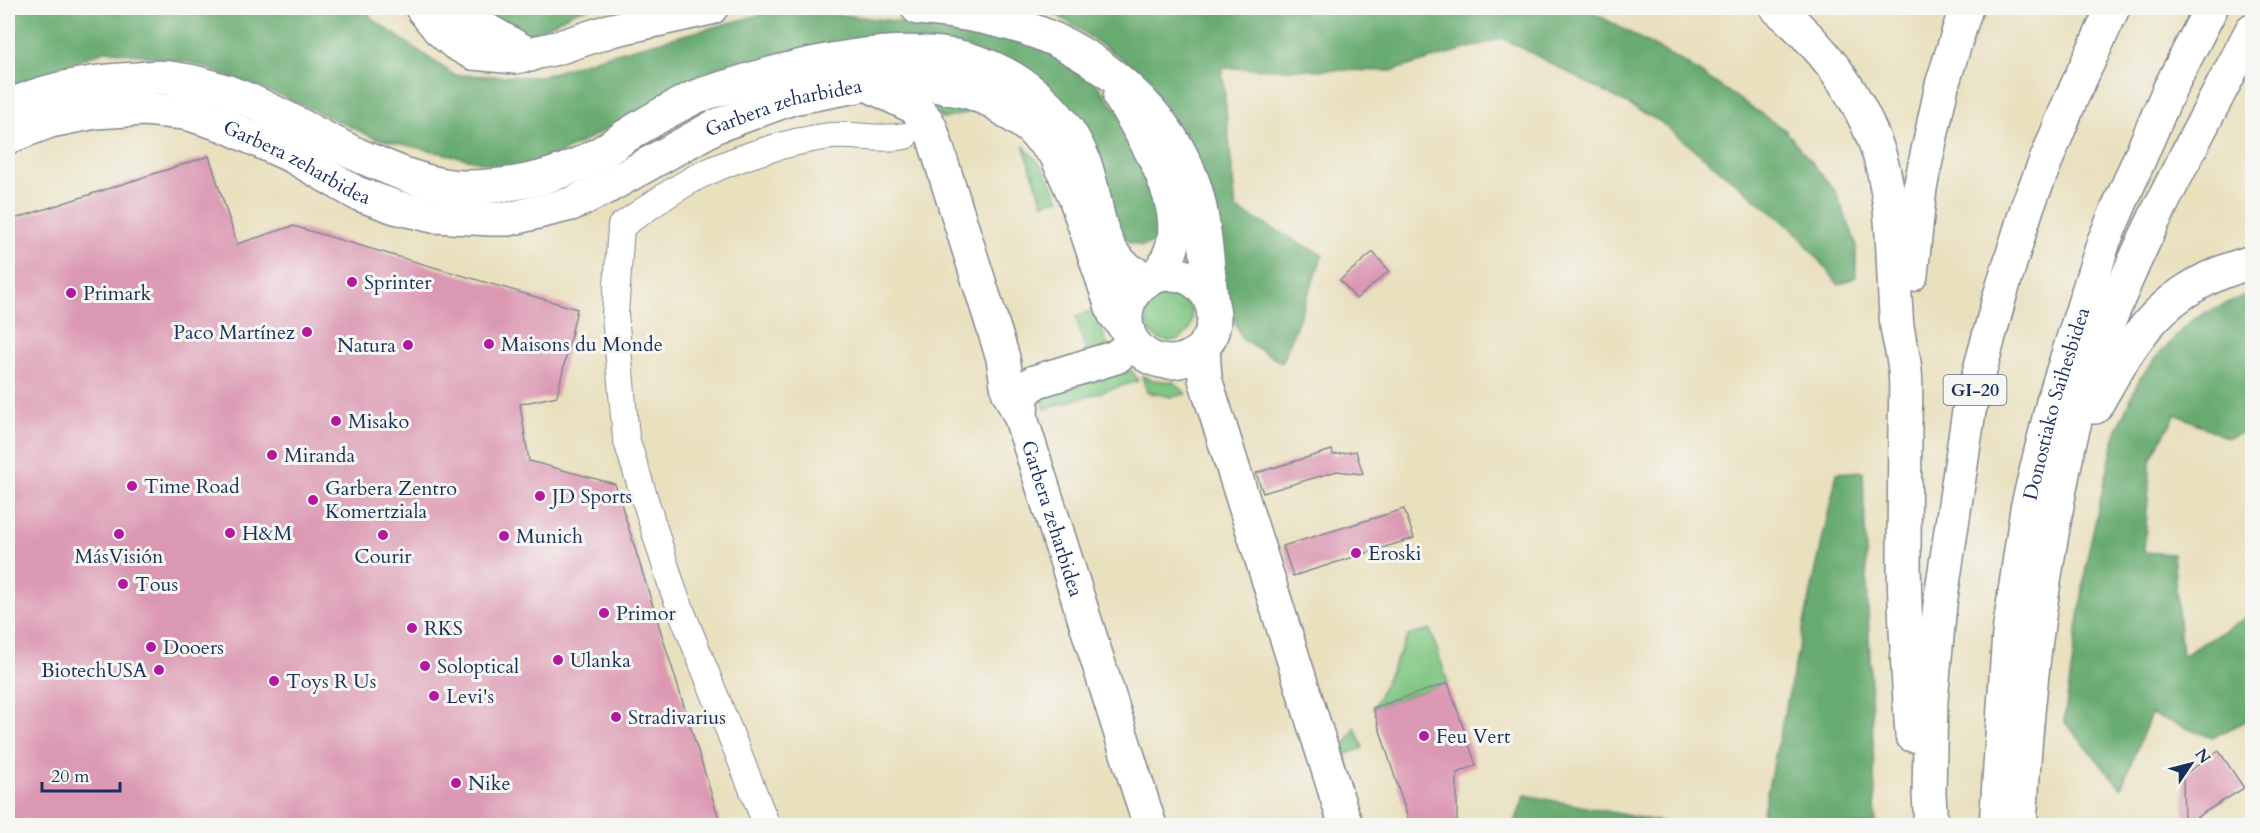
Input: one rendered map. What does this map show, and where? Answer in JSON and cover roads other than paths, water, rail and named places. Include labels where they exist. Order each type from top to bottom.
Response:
[{"type":"main road","points":[[397,8],[432,36],[473,53],[494,56],[530,55],[612,30],[711,8]]},
{"type":"main road","points":[[422,8],[439,29],[455,43],[473,53]]},
{"type":"main road","points":[[459,8],[471,21],[530,55]]},
{"type":"main road","points":[[918,8],[996,20],[1026,28],[1054,40],[1124,84],[1148,107],[1174,141],[1195,188],[1202,217],[1213,328],[1203,348],[1205,379],[1346,825]]},
{"type":"main road","points":[[1777,8],[1799,26],[1824,52],[1845,80],[1876,144],[1886,178],[1891,213],[1897,328],[1905,370]]},
{"type":"main road","points":[[1930,810],[1912,737],[1906,651],[1905,370],[1910,280],[1920,188],[1942,86],[1966,8]]},
{"type":"main road","name":"GI-20","points":[[1930,810],[1931,700],[1940,604],[1969,411],[1999,299],[2028,205],[2071,99],[2113,8]]},
{"type":"main road","name":"Donostiako Saihesbidea","points":[[1996,825],[2009,633],[2027,509],[2053,402],[2076,323],[2104,241],[2169,90],[2211,8]]},
{"type":"main road","points":[[2020,825],[2030,679],[2046,566],[2066,458],[2083,392],[2110,318],[2133,265],[2253,30]]},
{"type":"main road","points":[[8,107],[19,101],[74,85],[167,77],[208,86],[246,99],[339,146],[414,178],[460,188],[503,186],[541,180],[574,167],[697,97],[780,70],[879,53],[943,55],[987,65],[1007,75],[1043,100],[1070,134],[1080,153],[1095,199],[1105,241],[1114,259],[1131,272],[1153,278]]},
{"type":"main road","points":[[1103,70],[1154,157],[1169,197],[1175,228],[1170,255],[1153,278]]},
{"type":"main road","points":[[867,84],[929,84],[969,92],[994,102],[1029,127],[1056,154],[1075,197],[1114,313],[1131,337],[1148,357],[1167,362],[1186,359],[1203,348]]},
{"type":"main road","name":"Garbera zeharbidea","points":[[8,137],[50,121],[95,112],[144,109],[186,113],[224,125],[292,156],[356,193],[394,207],[433,216],[508,219],[571,204],[607,187],[716,126],[792,98],[867,84],[914,107],[929,125],[1003,358],[1008,391],[1021,418],[1150,825]]},
{"type":"main road","points":[[1095,199],[1116,240],[1130,252],[1140,255],[1159,252],[1172,238],[1175,228]]},
{"type":"main road","points":[[2066,458],[2117,367],[2139,334],[2163,306],[2193,285],[2229,269],[2253,262]]},
{"type":"main road","points":[[1131,337],[1126,316],[1129,301],[1137,288],[1153,278],[1171,274],[1186,277],[1199,285],[1212,304]]},
{"type":"main road","points":[[1021,418],[1022,394],[1034,382],[1116,357],[1131,337]]},
{"type":"street","points":[[767,825],[673,590],[626,438],[615,315],[621,226],[703,175],[781,147],[829,136],[856,135],[892,139],[905,136]]},
{"type":"place","name":"Sprinter","points":[[352,282]]},
{"type":"place","name":"Primark","points":[[71,293]]},
{"type":"place","name":"Paco Martínez","points":[[307,332]]},
{"type":"place","name":"Maisons du Monde","points":[[489,344]]},
{"type":"place","name":"Natura","points":[[408,345]]},
{"type":"place","name":"Misako","points":[[336,421]]},
{"type":"place","name":"Miranda","points":[[272,455]]},
{"type":"place","name":"Time Road","points":[[132,486]]},
{"type":"place","name":"JD Sports","points":[[540,496]]},
{"type":"place","name":"Garbera Zentro Komertziala","points":[[313,500]]},
{"type":"place","name":"H&M","points":[[230,533]]},
{"type":"place","name":"MásVisión","points":[[119,534]]},
{"type":"place","name":"Courir","points":[[383,535]]},
{"type":"place","name":"Munich","points":[[504,536]]},
{"type":"place","name":"Eroski","points":[[1356,553]]},
{"type":"place","name":"Tous","points":[[123,584]]},
{"type":"place","name":"Primor","points":[[604,613]]},
{"type":"place","name":"RKS","points":[[412,628]]},
{"type":"place","name":"Dooers","points":[[151,647]]},
{"type":"place","name":"Ulanka","points":[[558,660]]},
{"type":"place","name":"Soloptical","points":[[425,666]]},
{"type":"place","name":"BiotechUSA","points":[[159,670]]},
{"type":"place","name":"Toys R Us","points":[[274,681]]},
{"type":"place","name":"Levi's","points":[[434,696]]},
{"type":"place","name":"Stradivarius","points":[[616,717]]},
{"type":"place","name":"Feu Vert","points":[[1424,736]]},
{"type":"place","name":"Nike","points":[[456,783]]}]
